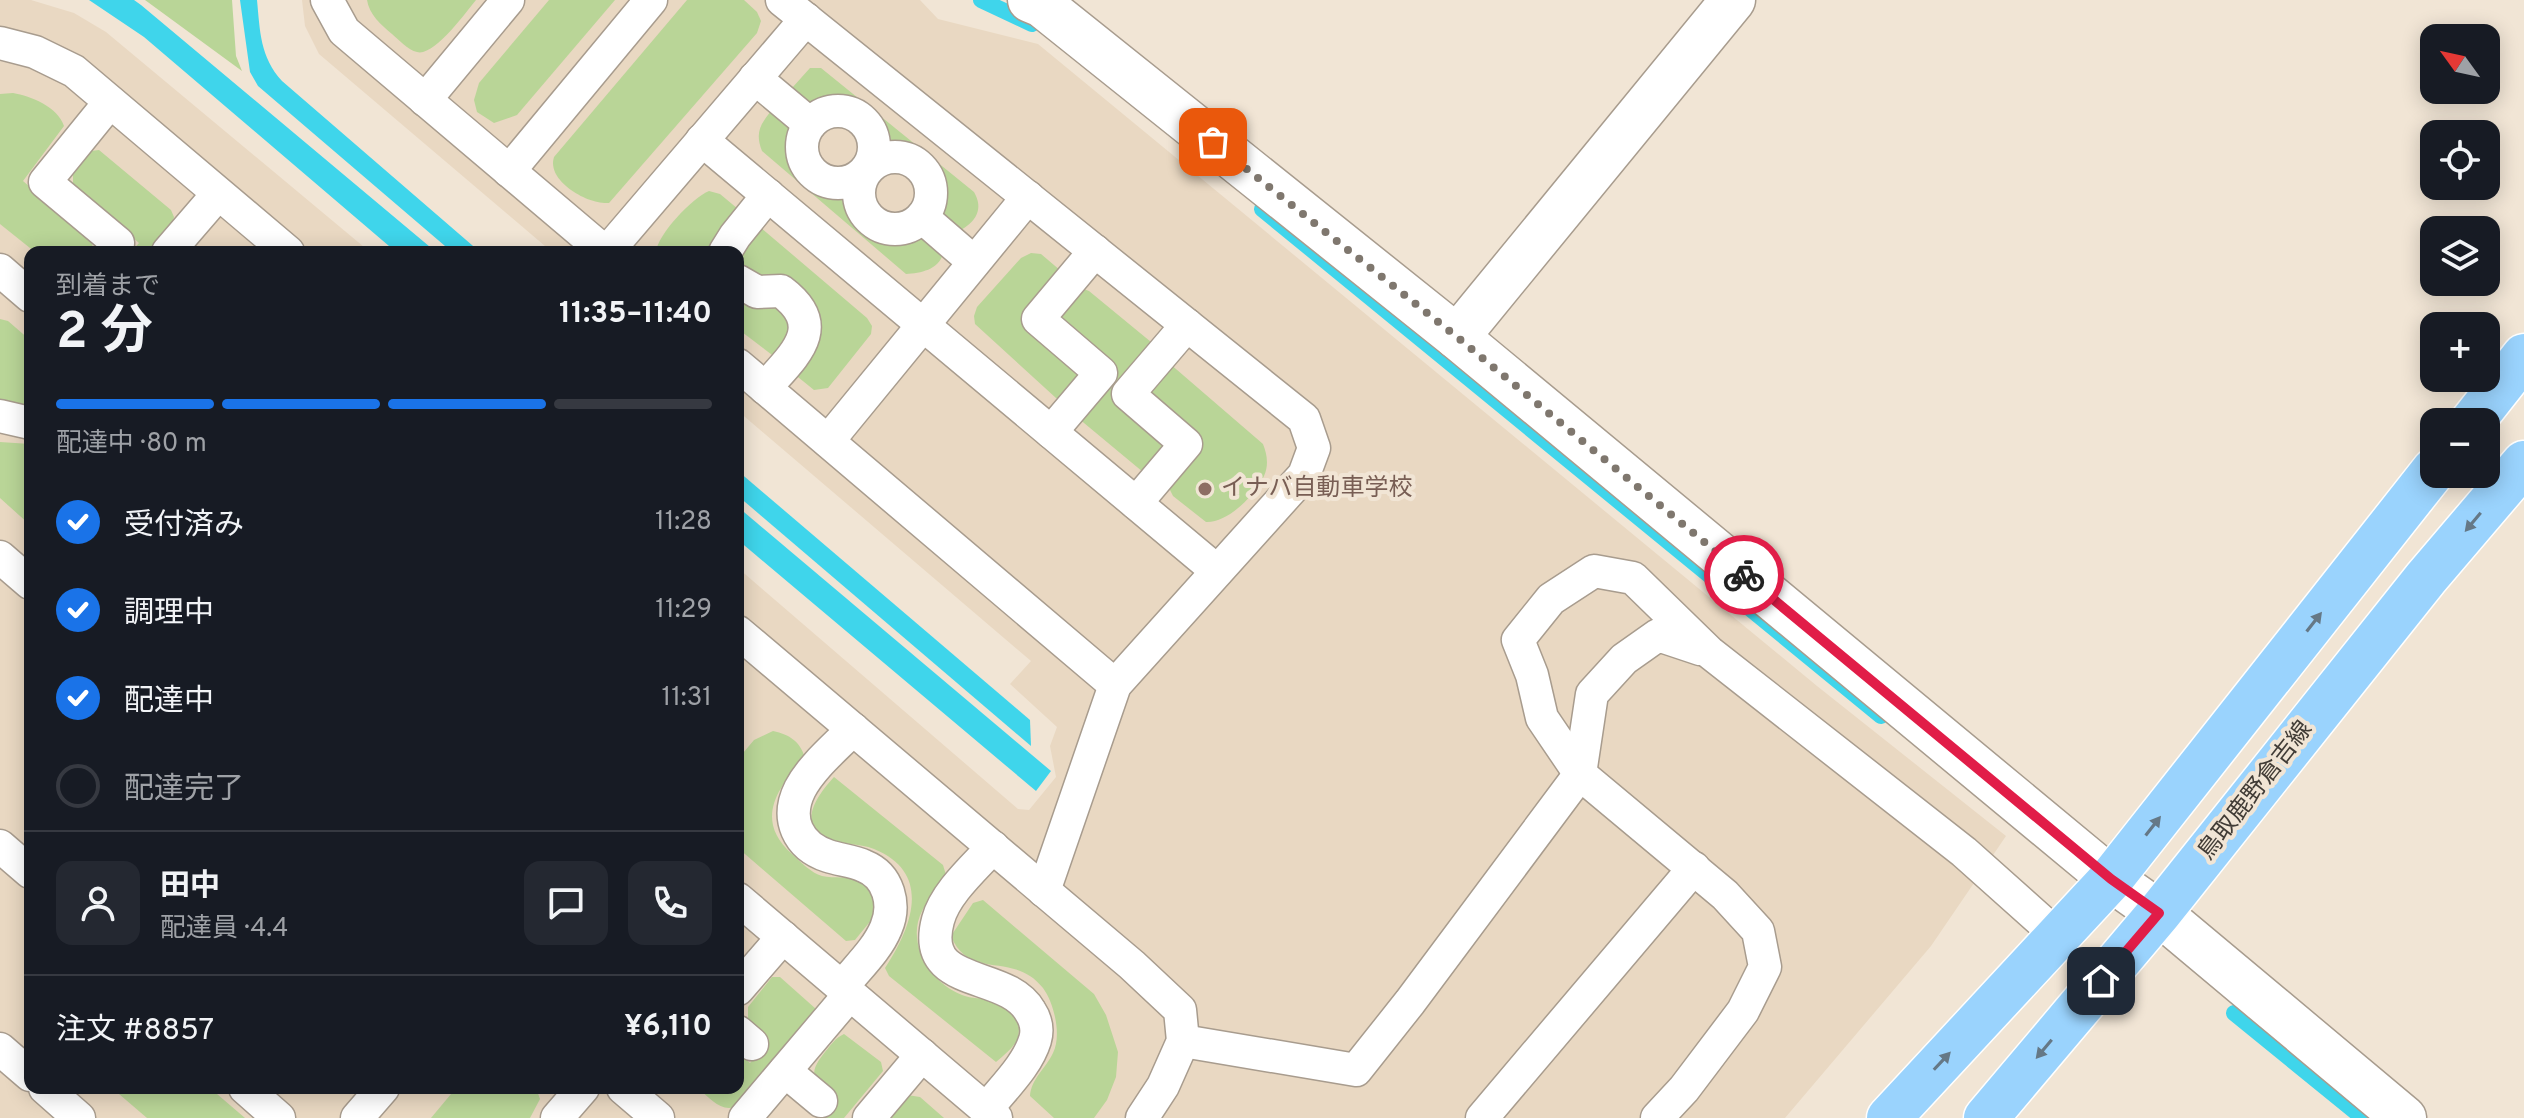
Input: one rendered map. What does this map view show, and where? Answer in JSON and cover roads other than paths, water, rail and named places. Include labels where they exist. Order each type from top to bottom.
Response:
[{"type":"main road","points":[[2483,408],[2524,356]]},
{"type":"main road","name":"鳥取鹿野倉吉線","points":[[1986,1118],[2159,913],[2426,578],[2524,463]]},
{"type":"main road","points":[[1889,1118],[2111,879],[2420,488]]},
{"type":"street","points":[[1030,0],[1042,5],[1457,337],[2404,1118]]},
{"type":"street","points":[[1457,337],[1733,0]]},
{"type":"lane","points":[[327,0],[344,31],[599,246]]},
{"type":"lane","points":[[425,100],[508,0]]},
{"type":"lane","points":[[509,171],[651,0]]},
{"type":"lane","points":[[611,246],[755,78],[794,10],[1304,419],[1314,448],[1304,475],[1115,685],[1044,891]]},
{"type":"lane","points":[[0,43],[35,52],[74,71],[281,246]]},
{"type":"lane","points":[[755,78],[810,124]]},
{"type":"lane","points":[[110,102],[45,182],[118,243],[116,246]]},
{"type":"lane","points":[[866,171],[849,182],[826,181],[816,177],[808,168],[801,147],[810,124],[831,111],[844,111],[856,116],[872,134],[872,159],[866,171],[860,182],[859,194],[861,207],[868,218],[890,229],[902,228],[922,217],[929,206],[930,183],[917,165],[896,157],[875,163],[866,171]]},
{"type":"lane","points":[[702,140],[1217,571]]},
{"type":"lane","points":[[173,246],[218,194]]},
{"type":"lane","points":[[730,246],[768,195]]},
{"type":"lane","points":[[828,441],[1028,197]]},
{"type":"lane","points":[[922,217],[974,262]]},
{"type":"lane","points":[[1051,432],[1101,373],[1038,319],[1095,251]]},
{"type":"lane","points":[[1,273],[24,291]]},
{"type":"lane","points":[[744,284],[757,292],[781,291],[801,310],[807,324],[804,340],[765,388]]},
{"type":"lane","points":[[1136,503],[1186,444],[1128,394],[1187,325]]},
{"type":"lane","points":[[744,370],[1115,685]]},
{"type":"lane","points":[[0,416],[24,422]]},
{"type":"lane","points":[[0,557],[24,578]]},
{"type":"lane","points":[[1657,1118],[1684,1089],[1743,1011],[1765,967],[1758,931],[1725,895],[1580,774],[1542,718],[1532,675],[1518,640],[1551,599],[1594,571],[1633,578],[1709,652],[1964,852],[2058,936]]},
{"type":"lane","points":[[1183,1041],[1356,1070],[1580,774],[1592,694],[1624,659],[1658,635],[1709,652]]},
{"type":"lane","points":[[744,649],[853,729],[1132,965],[1180,1010],[1183,1041],[1163,1086],[1142,1118]]},
{"type":"lane","points":[[745,1118],[846,990],[880,939],[892,908],[888,890],[866,866],[814,851],[801,839],[793,824],[793,807],[801,788],[853,729]]},
{"type":"lane","points":[[0,846],[24,867]]},
{"type":"lane","points":[[744,904],[989,1115],[1028,1057],[1037,1037],[1036,1020],[1015,994],[947,967],[939,954],[936,938],[938,918],[949,899],[993,847]]},
{"type":"lane","points":[[1482,1118],[1694,868]]},
{"type":"lane","points":[[744,982],[783,937]]},
{"type":"lane","points":[[0,1049],[24,1070]]},
{"type":"lane","points":[[869,1118],[922,1055]]},
{"type":"lane","points":[[785,1071],[821,1101]]},
{"type":"lane","points":[[52,1094],[79,1118]]},
{"type":"lane","points":[[252,1094],[279,1118]]},
{"type":"lane","points":[[357,1118],[378,1094]]},
{"type":"lane","points":[[557,1118],[578,1094]]},
{"type":"water","points":[[89,0],[134,0],[141,5],[429,246],[389,246],[144,37]]},
{"type":"water","points":[[240,0],[257,0],[265,53],[282,81],[473,246],[445,246],[258,86],[250,72]]},
{"type":"water","points":[[744,476],[1030,720],[1031,746],[744,501]]},
{"type":"water","points":[[744,512],[1051,771],[1036,791],[744,545]]},
{"type":"waterway","points":[[981,0],[1032,24]]},
{"type":"waterway","points":[[1262,209],[1881,716]]},
{"type":"waterway","points":[[2234,1013],[2363,1118]]},
{"type":"place","name":"イナバ自動車学校","points":[[1205,489]]}]
